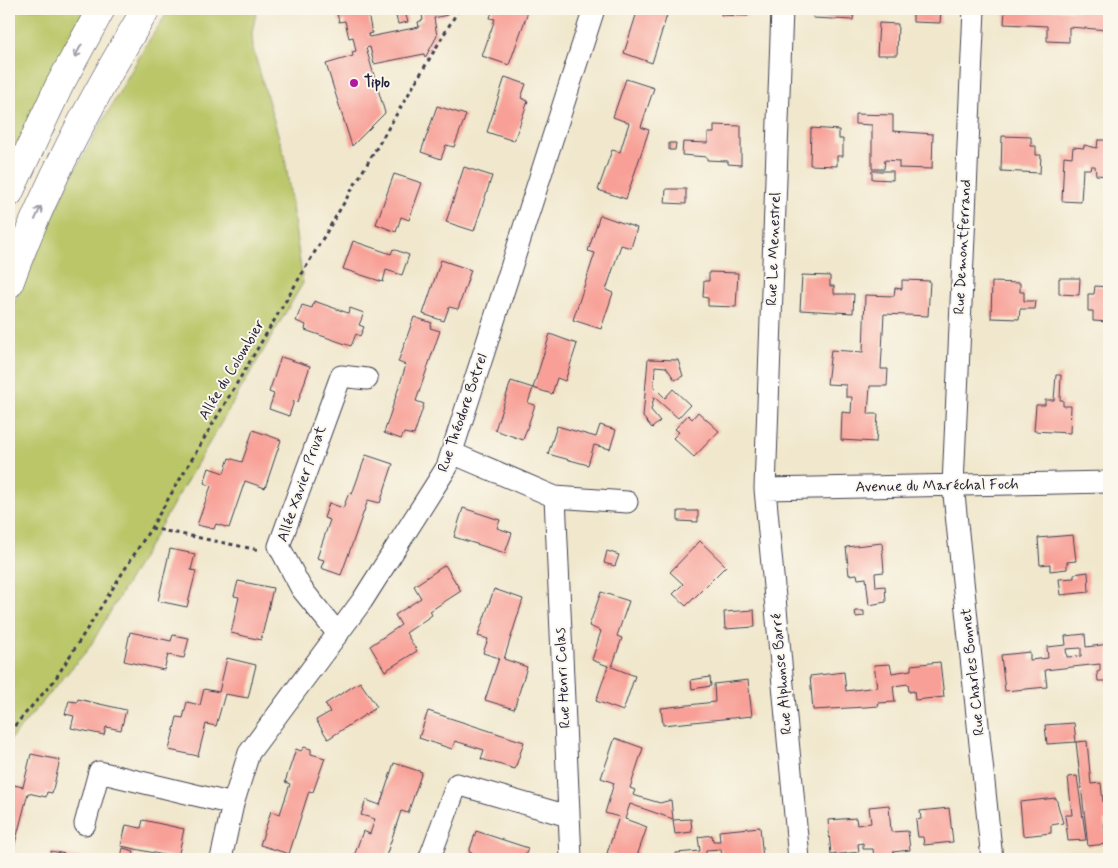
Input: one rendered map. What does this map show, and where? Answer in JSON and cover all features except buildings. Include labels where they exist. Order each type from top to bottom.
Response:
[{"type":"main road","points":[[9,193],[59,86],[101,9]]},
{"type":"main road","points":[[9,284],[60,164],[104,78],[146,9]]},
{"type":"main road","points":[[104,78],[132,56],[159,9]]},
{"type":"street","name":"Rue Théodore Botrel","points":[[221,859],[233,804],[248,753],[362,601],[447,467],[594,9]]},
{"type":"street","name":"Rue Le Menestrel","points":[[765,489],[782,9]]},
{"type":"street","name":"Rue Demontferrand","points":[[953,486],[974,9]]},
{"type":"street","name":"Allée Xavier Privat","points":[[338,634],[301,588],[278,546],[341,376],[367,379]]},
{"type":"street","points":[[452,453],[555,497],[627,502]]},
{"type":"street","name":"Avenue du Maréchal Foch","points":[[765,489],[1109,482]]},
{"type":"street","name":"Rue Charles Bonnet","points":[[953,486],[992,859]]},
{"type":"street","name":"Rue Alphonse Barré","points":[[765,489],[799,859]]},
{"type":"street","name":"Rue Henri Colas","points":[[555,497],[571,859]]},
{"type":"street","points":[[85,824],[99,772],[233,804]]},
{"type":"street","points":[[430,857],[457,784],[568,816]]},
{"type":"path","name":"Allée du Colombier","points":[[9,732],[54,681],[151,528],[459,9]]},
{"type":"path","points":[[151,528],[263,551],[278,546]]},
{"type":"green space","points":[[9,9],[85,9],[9,171]]},
{"type":"green space","points":[[170,9],[257,9],[252,32],[253,49],[285,158],[303,283],[89,648],[9,741],[9,314],[70,179],[146,45]]},
{"type":"place","name":"Tiplo","points":[[354,83]]}]
